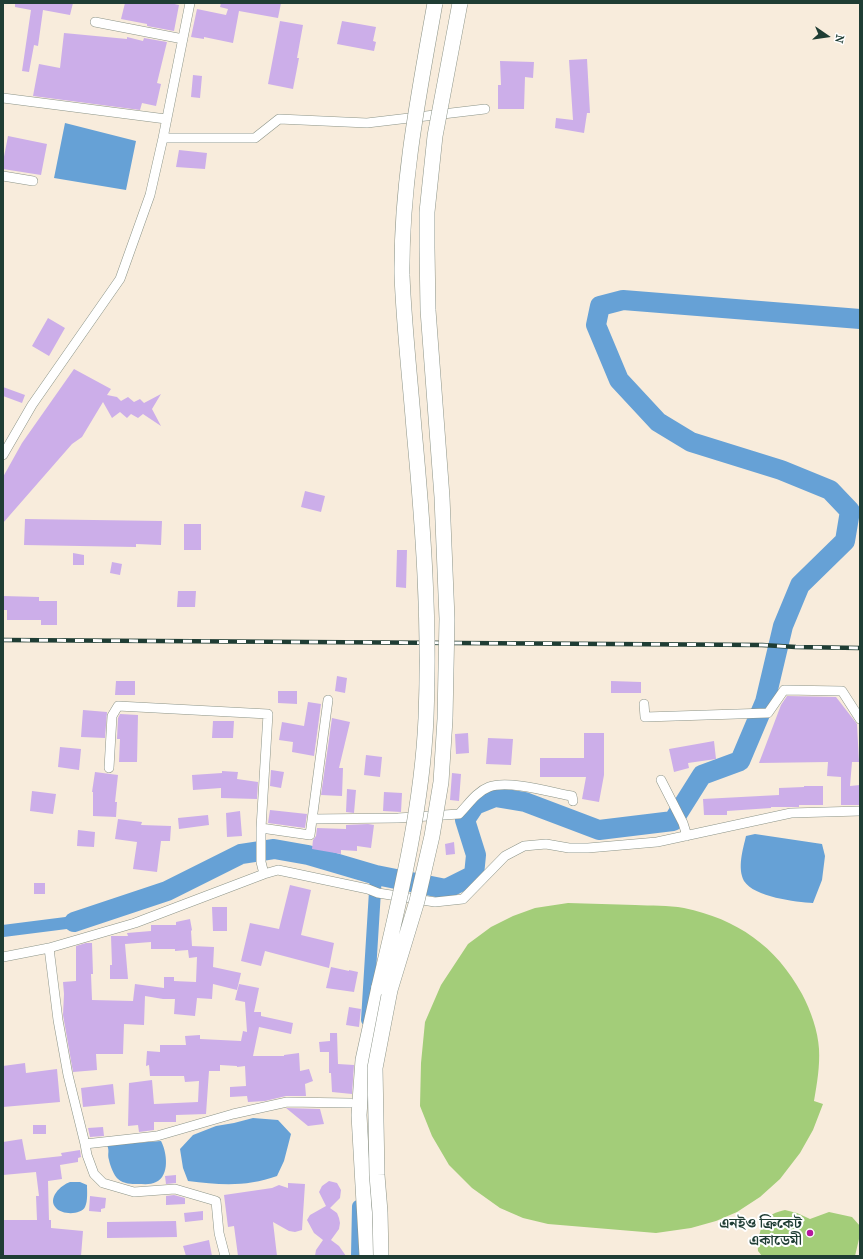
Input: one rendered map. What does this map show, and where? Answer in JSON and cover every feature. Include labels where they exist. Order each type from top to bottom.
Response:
[{"type":"main road","points":[[367,1256],[359,1114],[363,1060],[413,833],[426,718],[427,617],[420,499],[404,309],[403,246],[408,167],[435,3]]},
{"type":"main road","points":[[381,1256],[377,1175],[375,1068],[390,990],[417,901],[432,836],[441,782],[445,719],[446,619],[442,497],[428,310],[427,241],[428,212],[435,136],[460,3]]},
{"type":"street","points":[[3,455],[32,405],[120,279],[150,195],[184,39],[190,3]]},
{"type":"street","points":[[95,22],[184,39]]},
{"type":"street","points":[[3,98],[166,119]]},
{"type":"street","points":[[163,138],[255,138],[279,119],[367,123],[485,109]]},
{"type":"street","points":[[3,176],[33,181]]},
{"type":"street","points":[[644,704],[646,718],[768,713],[784,690],[842,691],[860,719]]},
{"type":"street","points":[[261,828],[310,835],[328,700]]},
{"type":"street","points":[[109,768],[112,716],[118,706],[268,714],[261,828],[261,862],[264,874]]},
{"type":"street","points":[[661,780],[676,809],[687,836]]},
{"type":"street","points":[[312,819],[398,818],[459,814],[476,795],[489,787],[501,785],[518,786],[566,794],[572,796],[573,801]]},
{"type":"street","points":[[3,957],[49,948],[135,923],[278,870],[368,889],[378,893],[436,902],[463,899],[505,856],[524,846],[546,844],[569,848],[607,847],[657,842],[791,813],[860,811]]},
{"type":"street","points":[[49,948],[58,1020],[68,1075],[87,1156],[94,1174],[104,1184],[134,1192],[175,1189],[216,1201],[219,1233],[225,1256]]},
{"type":"street","points":[[85,1144],[157,1136],[233,1114],[287,1102],[350,1103]]},
{"type":"green space","points":[[568,903],[678,907],[721,919],[738,927],[767,949],[792,977],[802,994],[814,1021],[818,1042],[819,1068],[814,1101],[823,1104],[813,1130],[800,1153],[780,1179],[760,1197],[737,1212],[716,1221],[691,1228],[656,1233],[548,1224],[523,1218],[500,1208],[472,1188],[449,1165],[432,1136],[420,1106],[421,1063],[425,1022],[441,985],[468,944],[491,927],[513,916],[535,908]]},
{"type":"green space","name":"এনইও ক্রিকেট একাডেমী","points":[[785,1210],[797,1213],[810,1219],[829,1212],[852,1217],[860,1226],[855,1256],[762,1256],[758,1251],[759,1235],[765,1221],[773,1214]]},
{"type":"water","points":[[65,123],[136,141],[126,190],[54,178]]},
{"type":"water","points":[[755,834],[822,844],[825,856],[822,880],[813,903],[786,900],[766,895],[749,886],[744,881],[741,870],[743,847],[746,836]]},
{"type":"water","points":[[253,1118],[278,1120],[291,1134],[284,1161],[277,1176],[255,1182],[233,1184],[188,1181],[183,1168],[180,1149],[193,1135],[216,1126]]},
{"type":"water","points":[[161,1141],[165,1151],[166,1163],[164,1175],[160,1179],[152,1184],[133,1184],[120,1181],[117,1178],[112,1170],[107,1145]]},
{"type":"water","points":[[70,1182],[80,1182],[87,1185],[86,1205],[80,1212],[62,1212],[56,1208],[54,1204],[53,1200],[56,1192]]},
{"type":"building","points":[[15,3],[73,3],[70,15],[43,10],[38,46],[34,45],[29,72],[22,71],[31,10],[15,7]]},
{"type":"building","points":[[125,3],[170,3],[179,5],[174,31],[121,19]]},
{"type":"building","points":[[221,3],[281,3],[278,18],[239,11],[233,43],[204,37],[204,39],[191,37],[197,9],[226,15],[228,9],[220,7]]},
{"type":"building","points":[[280,21],[303,25],[293,89],[268,84]]},
{"type":"building","points":[[342,21],[376,27],[373,41],[376,42],[374,51],[337,44]]},
{"type":"building","points":[[64,33],[127,39],[127,37],[143,41],[144,38],[167,42],[157,83],[161,84],[156,106],[142,103],[140,110],[33,96],[39,64],[60,68]]},
{"type":"building","points":[[587,59],[590,113],[587,113],[584,133],[555,128],[556,118],[573,120],[569,60]]},
{"type":"building","points":[[500,61],[534,62],[533,78],[525,77],[524,109],[498,109],[498,85],[501,85]]},
{"type":"building","points":[[193,75],[202,76],[200,98],[191,97]]},
{"type":"building","points":[[8,136],[47,144],[41,175],[3,169]]},
{"type":"building","points":[[179,150],[207,153],[205,169],[176,167]]},
{"type":"building","points":[[48,318],[65,328],[49,356],[32,346]]},
{"type":"building","points":[[74,369],[111,389],[107,395],[117,397],[121,401],[128,397],[134,402],[140,399],[144,403],[161,394],[152,409],[161,426],[143,414],[138,418],[131,414],[127,418],[120,412],[112,418],[103,402],[82,437],[72,444],[3,523],[3,477],[22,443]]},
{"type":"building","points":[[3,387],[25,395],[22,403],[3,396]]},
{"type":"building","points":[[305,491],[325,496],[321,512],[301,507]]},
{"type":"building","points":[[25,519],[162,521],[161,545],[136,544],[136,547],[24,545]]},
{"type":"building","points":[[184,524],[201,524],[201,550],[184,550]]},
{"type":"building","points":[[397,550],[407,550],[406,588],[396,587]]},
{"type":"building","points":[[73,553],[84,555],[84,565],[73,565]]},
{"type":"building","points":[[112,562],[122,564],[120,575],[110,573]]},
{"type":"building","points":[[178,591],[196,591],[195,607],[177,607]]},
{"type":"building","points":[[3,596],[39,597],[39,601],[57,601],[57,625],[41,625],[41,620],[7,620],[7,610],[3,610]]},
{"type":"building","points":[[337,676],[347,678],[345,693],[335,691]]},
{"type":"building","points":[[116,681],[135,681],[135,695],[115,695]]},
{"type":"building","points":[[611,681],[641,682],[641,693],[611,693]]},
{"type":"building","points":[[278,691],[297,691],[297,704],[278,703]]},
{"type":"building","points":[[787,696],[836,697],[857,724],[859,762],[852,762],[850,786],[860,785],[860,805],[841,805],[841,777],[827,776],[828,762],[759,763],[781,705]]},
{"type":"building","points":[[308,702],[321,704],[314,756],[292,752],[293,742],[279,740],[282,722],[304,726]]},
{"type":"building","points":[[83,710],[107,712],[105,738],[81,737]]},
{"type":"building","points":[[120,714],[138,715],[137,762],[119,762],[120,739],[117,739],[118,718]]},
{"type":"building","points":[[332,718],[350,722],[339,768],[343,768],[342,796],[321,795]]},
{"type":"building","points":[[213,721],[234,721],[233,738],[212,738]]},
{"type":"building","points":[[468,733],[469,753],[456,754],[455,734]]},
{"type":"building","points":[[584,733],[604,733],[604,775],[599,802],[582,799],[586,777],[540,777],[540,758],[584,758]]},
{"type":"building","points":[[488,738],[513,739],[511,765],[486,764]]},
{"type":"building","points":[[714,741],[716,759],[688,763],[689,768],[674,772],[669,749]]},
{"type":"building","points":[[60,747],[81,749],[79,770],[58,767]]},
{"type":"building","points":[[366,755],[382,757],[380,777],[364,775]]},
{"type":"building","points":[[271,770],[284,772],[281,788],[270,786]]},
{"type":"building","points":[[222,771],[238,772],[237,779],[258,782],[257,799],[221,798],[221,788],[193,790],[192,775],[222,773]]},
{"type":"building","points":[[95,772],[118,775],[115,802],[117,802],[116,817],[93,816],[92,792]]},
{"type":"building","points":[[452,773],[461,774],[459,801],[450,800]]},
{"type":"building","points":[[823,786],[823,805],[771,807],[727,811],[727,815],[704,815],[703,799],[779,795],[779,788]]},
{"type":"building","points":[[347,789],[356,790],[354,813],[346,812]]},
{"type":"building","points":[[32,791],[56,794],[53,814],[30,811]]},
{"type":"building","points":[[384,792],[402,793],[401,812],[383,811]]},
{"type":"building","points":[[270,810],[307,814],[305,828],[268,823]]},
{"type":"building","points":[[240,811],[242,836],[227,837],[226,813]]},
{"type":"building","points":[[208,815],[209,825],[179,829],[178,818]]},
{"type":"building","points":[[118,819],[142,822],[141,825],[171,826],[170,841],[161,841],[157,872],[133,869],[137,842],[115,839]]},
{"type":"building","points":[[346,825],[374,825],[371,848],[357,846],[357,851],[341,850],[341,854],[312,849],[317,828],[346,829]]},
{"type":"building","points":[[78,830],[95,832],[94,847],[77,846]]},
{"type":"building","points":[[454,842],[455,854],[446,855],[445,844]]},
{"type":"building","points":[[34,883],[45,883],[45,894],[34,894]]},
{"type":"building","points":[[290,885],[311,890],[301,935],[334,943],[329,968],[265,951],[261,966],[241,961],[250,923],[279,929]]},
{"type":"building","points":[[212,907],[227,907],[227,931],[213,931]]},
{"type":"building","points":[[190,919],[192,946],[214,947],[213,967],[241,973],[237,990],[213,984],[212,999],[197,998],[195,1016],[174,1014],[175,999],[145,996],[144,1025],[124,1024],[123,1054],[96,1054],[97,1070],[73,1072],[63,1015],[63,982],[76,981],[76,946],[92,943],[92,1000],[133,1001],[135,984],[164,988],[164,977],[174,977],[174,981],[196,982],[197,957],[189,958],[188,950],[175,951],[175,949],[151,949],[151,942],[125,944],[128,979],[110,979],[110,965],[112,965],[111,936],[128,936],[127,933],[151,931],[151,925],[176,925],[176,922]]},
{"type":"building","points":[[331,967],[358,972],[354,992],[326,988]]},
{"type":"building","points":[[239,984],[259,988],[254,1012],[261,1012],[261,1016],[293,1023],[291,1034],[259,1027],[253,1056],[284,1056],[299,1053],[300,1071],[309,1069],[313,1081],[305,1084],[306,1096],[286,1096],[265,1101],[248,1102],[247,1096],[230,1097],[230,1087],[246,1086],[245,1066],[237,1067],[220,1065],[220,1071],[209,1071],[206,1114],[176,1115],[176,1122],[154,1122],[154,1130],[139,1132],[138,1125],[128,1126],[129,1083],[152,1080],[154,1104],[198,1102],[199,1081],[185,1082],[184,1076],[150,1076],[149,1065],[146,1066],[147,1051],[160,1052],[160,1045],[186,1045],[185,1036],[200,1035],[200,1039],[241,1041],[243,1031],[247,1032],[245,1002],[235,1000]]},
{"type":"building","points":[[349,1007],[361,1009],[359,1027],[346,1025]]},
{"type":"building","points":[[330,1033],[337,1033],[338,1064],[354,1065],[352,1094],[332,1092],[331,1073],[329,1073],[329,1052],[320,1052],[319,1042],[330,1041]]},
{"type":"building","points":[[25,1063],[26,1073],[57,1069],[60,1102],[3,1107],[3,1066]]},
{"type":"building","points":[[113,1084],[115,1104],[83,1107],[81,1088]]},
{"type":"building","points":[[286,1108],[320,1109],[324,1124],[308,1126]]},
{"type":"building","points":[[33,1125],[46,1125],[46,1134],[33,1134]]},
{"type":"building","points":[[103,1127],[104,1136],[90,1137],[88,1128]]},
{"type":"building","points":[[22,1139],[26,1160],[62,1156],[61,1153],[80,1150],[81,1157],[78,1158],[78,1162],[60,1165],[62,1179],[48,1181],[49,1220],[51,1220],[51,1228],[83,1231],[81,1256],[3,1256],[3,1220],[37,1220],[36,1196],[39,1196],[36,1172],[3,1175],[3,1142]]},
{"type":"building","points":[[176,1175],[176,1183],[166,1184],[165,1176]]},
{"type":"building","points":[[329,1181],[337,1183],[341,1190],[340,1198],[330,1208],[337,1213],[340,1223],[339,1229],[331,1240],[339,1246],[346,1256],[315,1256],[316,1250],[323,1240],[314,1233],[307,1220],[310,1215],[326,1206],[319,1192],[322,1186]]},
{"type":"building","points":[[288,1183],[305,1184],[302,1230],[295,1232],[289,1231],[273,1222],[277,1256],[238,1256],[234,1226],[228,1227],[224,1195],[272,1188],[279,1185],[288,1188]]},
{"type":"building","points":[[174,1195],[185,1198],[185,1204],[166,1205],[166,1196]]},
{"type":"building","points":[[90,1196],[106,1198],[105,1208],[101,1209],[101,1212],[89,1211]]},
{"type":"building","points":[[203,1211],[203,1220],[185,1222],[184,1213]]},
{"type":"building","points":[[176,1221],[177,1237],[107,1238],[107,1222]]},
{"type":"building","points":[[209,1240],[212,1256],[186,1256],[183,1246]]},
{"type":"waterway","points":[[74,922],[167,891],[241,854],[274,849],[308,855],[376,875],[446,889],[474,875],[476,855],[465,820],[475,805],[495,797],[525,802],[599,830],[673,821],[702,775],[740,761],[765,702],[783,626],[800,585],[845,541],[850,511],[830,490],[781,470],[691,442],[658,422],[619,380],[596,325],[600,306],[623,300],[860,319]]},
{"type":"waterway","points":[[367,1020],[376,875]]},
{"type":"waterway","points":[[3,931],[74,922]]},
{"type":"waterway","points":[[357,1256],[358,1206]]},
{"type":"railway","points":[[3,640],[762,645],[860,648]]},
{"type":"place","name":"এনইও ক্রিকেট একাডেমী","points":[[810,1233]]}]
